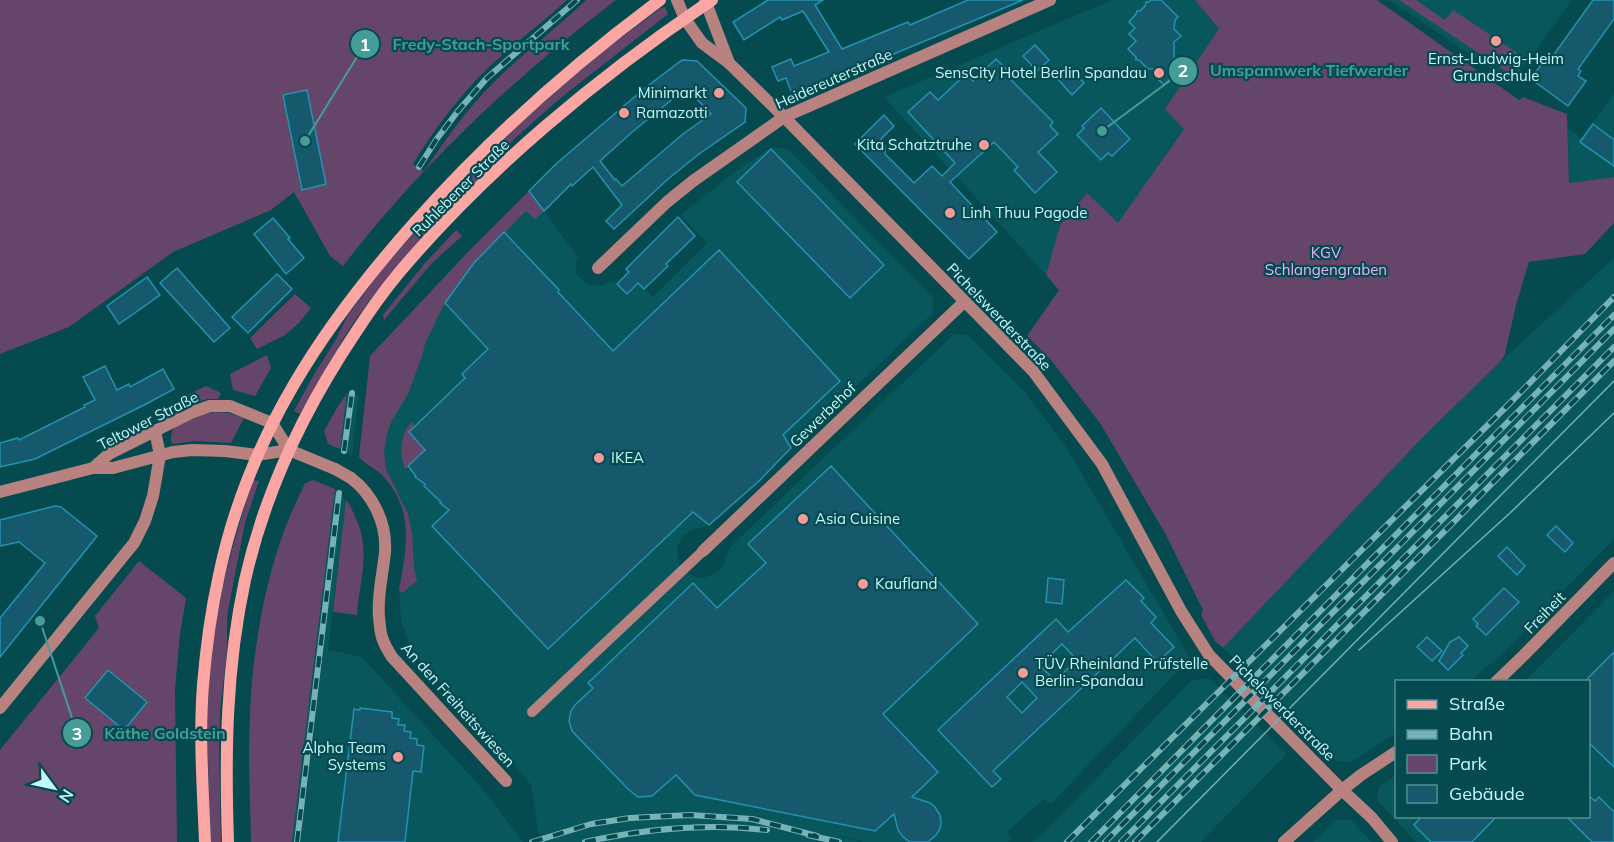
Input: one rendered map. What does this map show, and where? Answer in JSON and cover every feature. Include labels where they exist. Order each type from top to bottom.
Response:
[{"type":"main road","name":"Ruhlebener Straße","points":[[205,842],[203,686],[211,618],[226,547],[236,514],[258,455],[283,402],[333,322],[448,184],[541,95],[591,52],[660,0]]},
{"type":"main road","name":"Ruhlebener Straße","points":[[228,842],[226,737],[236,631],[245,580],[258,530],[273,487],[305,417],[338,358],[385,290],[422,247],[483,185],[557,118],[708,1]]},
{"type":"street","name":"Pichelswerderstraße","points":[[677,0],[685,19],[702,43],[729,63],[1033,371],[1102,464],[1181,611],[1209,655],[1372,818],[1392,842]]},
{"type":"street","name":"Heidereuterstraße","points":[[598,268],[693,181],[783,117],[1050,0]]},
{"type":"street","name":"Pichelswerderstraße","points":[[708,1],[729,63]]},
{"type":"street","name":"Gewerbehof","points":[[703,551],[964,302]]},
{"type":"street","name":"Teltower Straße","points":[[93,468],[109,454],[195,411],[210,406],[230,406],[273,423]]},
{"type":"street","points":[[273,423],[289,450]]},
{"type":"street","points":[[0,708],[134,543],[145,521],[153,496],[160,455],[154,431]]},
{"type":"street","name":"Teltower Straße","points":[[0,492],[93,468],[113,468],[160,455],[192,450],[230,451],[258,455],[289,450]]},
{"type":"street","name":"An den Freiheitswiesen","points":[[289,450],[351,478],[372,500],[385,537],[378,613],[382,640],[392,657],[506,782]]},
{"type":"street","points":[[532,712],[703,551]]},
{"type":"street","name":"Freiheit","points":[[1497,680],[1614,563]]},
{"type":"street","points":[[1284,842],[1342,790],[1395,753]]},
{"type":"shaded area","points":[[1112,0],[1195,0],[1219,29],[1184,128],[1118,224],[1087,193],[1060,225],[1046,275],[884,97]]},
{"type":"shaded area","name":"Ernst-Ludwig-Heim Grundschule","points":[[1389,0],[1572,0],[1512,83]]},
{"type":"shaded area","points":[[1614,94],[1614,177],[1569,183],[1568,128],[1581,138]]},
{"type":"shaded area","points":[[772,147],[788,149],[934,299],[933,313],[746,493],[705,527],[691,530],[683,536],[677,552],[684,571],[704,578],[717,572],[724,564],[728,551],[734,543],[954,334],[968,335],[1024,391],[1066,447],[1190,658],[1051,804],[1044,799],[1007,832],[1012,839],[1008,842],[865,842],[833,834],[860,842],[545,842],[538,831],[531,785],[483,728],[427,669],[411,648],[401,621],[399,590],[407,540],[404,515],[396,493],[381,474],[359,457],[370,356],[529,191],[578,257],[576,273],[587,285],[602,286],[614,281],[627,294],[639,283],[653,297],[707,243],[681,215],[737,170]]},
{"type":"shaded area","points":[[1614,258],[1614,539],[1516,640],[1471,680],[1395,680],[1395,734],[1352,762],[1336,761],[1223,648],[1424,436],[1500,362]]},
{"type":"shaded area","points":[[347,393],[359,394],[352,456],[340,449]]},
{"type":"shaded area","points":[[335,489],[346,500],[328,650],[362,657],[487,794],[523,842],[292,842]]},
{"type":"shaded area","points":[[1614,591],[1614,842],[1416,842],[1377,800],[1379,787],[1395,776],[1395,818],[1590,818],[1590,680],[1526,680]]},
{"type":"shaded area","points":[[1209,678],[1287,754],[1201,842],[1032,842],[1192,680]]},
{"type":"shaded area","points":[[1338,819],[1351,820],[1372,842],[1313,842]]},
{"type":"green space","points":[[0,0],[567,0],[490,66],[458,100],[413,164],[424,171],[474,104],[516,62],[586,0],[616,0],[578,29],[471,124],[404,193],[343,266],[330,256],[294,192],[271,210],[173,252],[69,327],[0,354]]},
{"type":"green space","name":"KGV Schlangengraben","points":[[1195,0],[1377,0],[1519,100],[1523,97],[1567,114],[1569,183],[1614,177],[1614,223],[1585,254],[1529,262],[1505,354],[1500,362],[1424,436],[1223,648],[1215,641],[1201,615],[1203,610],[1165,533],[1100,423],[1051,360],[1027,336],[1059,290],[1046,275],[1060,225],[1087,193],[1118,223],[1184,129],[1165,109],[1219,29]]},
{"type":"green space","points":[[1399,0],[1416,0],[1445,20],[1453,10],[1522,56],[1510,74]]},
{"type":"green space","points":[[665,7],[668,14],[563,96],[513,140],[483,175],[423,237],[356,319],[300,414],[294,411],[348,315],[383,268],[441,203],[506,137],[557,90],[605,50]]},
{"type":"green space","points":[[529,191],[544,211],[535,219],[526,211],[474,263],[442,308],[425,344],[408,394],[391,422],[387,434],[384,452],[386,469],[408,514],[417,581],[402,593],[399,590],[406,544],[404,514],[392,487],[381,474],[359,457],[370,356]]},
{"type":"green space","points":[[456,230],[462,236],[432,263],[384,320],[383,315],[425,263]]},
{"type":"green space","points":[[295,294],[311,308],[285,335],[257,349],[250,338]]},
{"type":"green space","points":[[267,355],[271,368],[255,396],[233,390],[230,374]]},
{"type":"green space","points":[[206,386],[221,393],[218,399],[207,399],[188,405],[183,397]]},
{"type":"green space","points":[[347,393],[340,449],[328,444],[324,431]]},
{"type":"green space","points":[[215,412],[244,418],[231,443],[194,441],[173,444],[171,442],[172,431],[177,425]]},
{"type":"green space","points":[[411,422],[415,426],[409,432],[425,450],[405,469],[402,445]]},
{"type":"green space","points":[[253,480],[259,481],[245,523],[227,616],[227,652],[220,711],[219,745],[221,842],[211,842],[208,721],[212,649],[228,564]]},
{"type":"green space","points":[[313,480],[335,489],[292,842],[251,842],[249,730],[257,639],[267,587],[281,538],[305,483]]},
{"type":"green space","points":[[346,500],[357,521],[363,545],[364,557],[357,615],[333,612]]},
{"type":"green space","points":[[139,561],[186,598],[175,689],[177,842],[0,842],[0,750],[99,628],[95,616]]},
{"type":"building","points":[[768,0],[823,0],[815,5],[842,49],[908,22],[910,25],[968,0],[1023,0],[793,96],[786,78],[778,81],[772,67],[791,59],[794,66],[829,52],[803,11],[782,20],[780,17],[744,40],[733,22]]},
{"type":"building","points":[[1161,0],[1178,17],[1175,20],[1174,29],[1181,36],[1174,42],[1174,58],[1182,58],[1186,64],[1164,85],[1153,74],[1154,69],[1148,69],[1136,60],[1128,49],[1136,41],[1129,34],[1135,28],[1129,22],[1137,11],[1145,6],[1146,2]]},
{"type":"building","points":[[1593,0],[1614,0],[1614,19],[1578,69],[1581,71],[1578,76],[1586,81],[1568,106],[1531,79],[1549,53],[1553,56]]},
{"type":"building","points":[[1035,45],[1049,60],[1037,71],[1023,56]]},
{"type":"building","points":[[996,59],[1013,76],[1010,79],[1053,122],[1050,126],[1058,134],[1038,152],[1057,172],[1035,193],[1014,170],[1018,167],[994,142],[950,182],[997,232],[969,259],[855,144],[884,115],[894,126],[881,139],[885,146],[885,154],[914,183],[932,166],[942,176],[955,163],[908,112],[930,92],[938,100],[966,74],[973,81]]},
{"type":"building","points":[[682,60],[697,61],[746,108],[745,122],[668,179],[614,229],[606,221],[622,205],[593,167],[572,186],[571,184],[544,211],[529,191],[556,164],[645,88]],"holes":[[[686,88],[711,114],[683,134],[622,186],[600,161]]]},
{"type":"building","points":[[1067,65],[1084,83],[1072,95],[1055,76]]},
{"type":"building","points":[[307,90],[326,184],[302,190],[283,95]]},
{"type":"building","points":[[1101,108],[1130,139],[1112,156],[1108,153],[1101,160],[1077,135],[1084,128],[1082,126]]},
{"type":"building","points":[[1593,124],[1614,140],[1614,166],[1580,142]]},
{"type":"building","points":[[771,149],[884,265],[850,298],[737,182]]},
{"type":"building","points":[[678,217],[695,236],[644,289],[638,283],[627,294],[617,284],[629,272],[626,269]]},
{"type":"building","points":[[273,218],[304,258],[286,274],[254,234]]},
{"type":"building","name":"IKEA","points":[[504,232],[613,351],[719,250],[840,381],[783,435],[791,448],[759,481],[709,525],[693,512],[548,649],[432,526],[449,510],[424,486],[425,484],[415,477],[408,466],[425,450],[409,432],[465,378],[462,374],[488,349],[445,303],[474,263]]},
{"type":"building","points":[[177,268],[230,328],[214,342],[160,283]]},
{"type":"building","points":[[277,274],[292,289],[248,333],[232,317]]},
{"type":"building","points":[[147,277],[160,295],[119,324],[107,306]]},
{"type":"building","points":[[105,366],[117,390],[129,384],[130,387],[163,369],[174,389],[35,459],[0,467],[0,443],[18,438],[19,440],[95,400],[83,377]]},
{"type":"building","points":[[831,466],[978,624],[883,714],[938,772],[912,797],[930,803],[940,815],[940,829],[928,842],[910,842],[903,837],[898,830],[894,814],[875,831],[695,795],[676,775],[652,796],[638,797],[572,731],[569,721],[575,705],[593,688],[588,683],[693,583],[717,608],[766,563],[748,544]]},
{"type":"building","points":[[55,506],[61,507],[97,536],[0,657],[0,618],[45,563],[19,542],[0,546],[0,520]]},
{"type":"building","points":[[1556,526],[1573,543],[1565,552],[1547,535]]},
{"type":"building","points":[[1507,547],[1525,566],[1517,575],[1498,556]]},
{"type":"building","points":[[1048,578],[1064,580],[1062,604],[1046,602]]},
{"type":"building","name":"TÜV Rheinland Prüfstelle Berlin-Spandau","points":[[1126,580],[1144,598],[1141,601],[1156,617],[1151,623],[1174,647],[1157,662],[1135,638],[993,771],[1001,779],[992,787],[938,730],[1056,619],[1068,632]],"holes":[[[1062,644],[1077,660],[1055,681],[1040,665]],[[1022,682],[1037,698],[1022,713],[1007,697]]]},
{"type":"building","points":[[1504,588],[1519,602],[1486,635],[1476,626],[1478,624],[1473,619]]},
{"type":"building","points":[[1427,637],[1442,651],[1432,661],[1417,647]]},
{"type":"building","points":[[1459,637],[1468,646],[1461,653],[1463,655],[1448,670],[1439,661],[1450,642]]},
{"type":"building","points":[[1614,652],[1614,767],[1590,744],[1590,680],[1588,678]]},
{"type":"building","points":[[108,670],[147,702],[124,730],[85,698]]},
{"type":"building","points":[[360,708],[392,712],[392,718],[399,719],[398,725],[405,725],[404,731],[411,732],[410,738],[417,739],[417,745],[424,746],[421,772],[413,771],[405,842],[338,842],[354,709],[360,710]]},
{"type":"building","points":[[1590,797],[1595,801],[1599,797],[1614,812],[1614,842],[1592,842],[1568,818],[1590,818]]},
{"type":"building","points":[[1420,818],[1495,818],[1472,842],[1431,842],[1414,825]]},
{"type":"tram line","points":[[1157,842],[1614,381]]},
{"type":"tram line","points":[[1359,650],[1510,513],[1614,413]]},
{"type":"railway","points":[[419,167],[458,111],[487,78],[577,0]]},
{"type":"railway","points":[[1067,842],[1614,297]]},
{"type":"railway","points":[[1091,842],[1614,315]]},
{"type":"railway","points":[[1105,842],[1614,329]]},
{"type":"railway","points":[[1121,842],[1614,347]]},
{"type":"railway","points":[[1135,842],[1614,361]]},
{"type":"railway","points":[[344,451],[352,393]]},
{"type":"railway","points":[[297,842],[339,493]]},
{"type":"railway","points":[[532,842],[591,824],[630,818],[690,815],[752,819],[817,836]]},
{"type":"railway","points":[[585,842],[675,828],[721,827],[767,830]]},
{"type":"railway","points":[[808,835],[839,842]]},
{"type":"place","name":"Ernst-Ludwig-Heim Grundschule","points":[[1496,41]]},
{"type":"place","name":"SensCity Hotel Berlin Spandau","points":[[1159,73]]},
{"type":"place","name":"Minimarkt","points":[[719,93]]},
{"type":"place","name":"Ramazotti","points":[[624,113]]},
{"type":"place","name":"Umspannwerk Tiefwerder","points":[[1102,131]]},
{"type":"place","name":"Fredy-Stach-Sportpark","points":[[305,141]]},
{"type":"place","name":"Kita Schatztruhe","points":[[984,145]]},
{"type":"place","name":"Linh Thuu Pagode","points":[[950,213]]},
{"type":"place","name":"IKEA","points":[[599,458]]},
{"type":"place","name":"Asia Cuisine","points":[[803,519]]},
{"type":"place","name":"Kaufland","points":[[863,584]]},
{"type":"place","name":"Käthe Goldstein","points":[[40,621]]},
{"type":"place","name":"TÜV Rheinland Prüfstelle Berlin-Spandau","points":[[1023,673]]},
{"type":"place","name":"Alpha Team Systems","points":[[398,757]]}]
